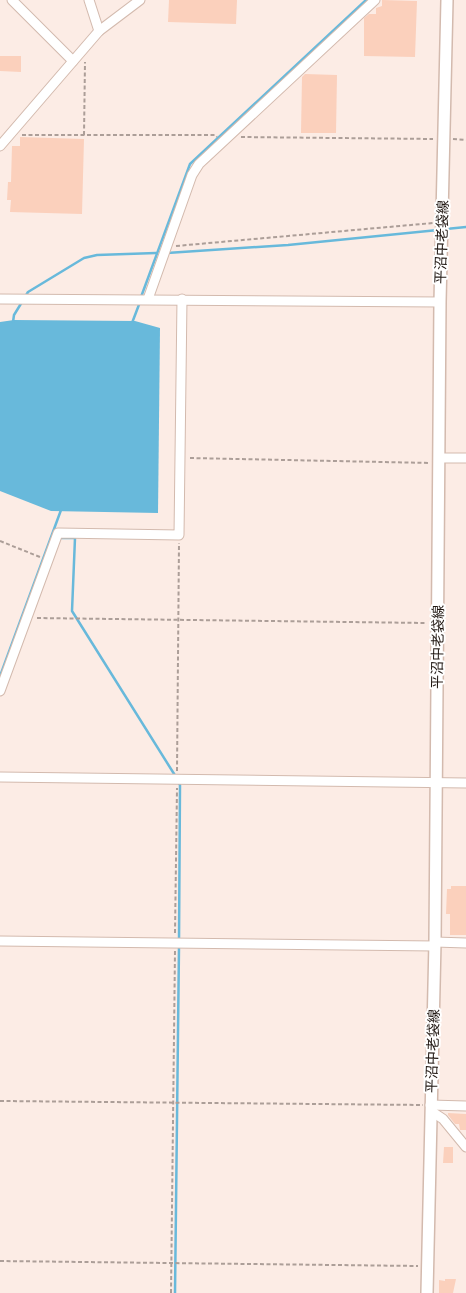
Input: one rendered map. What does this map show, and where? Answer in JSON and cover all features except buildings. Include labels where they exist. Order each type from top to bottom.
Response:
[{"type":"main road","name":"平沼中老袋線","points":[[427,1293],[435,944],[440,302],[447,0]]},
{"type":"street","points":[[12,0],[73,61]]},
{"type":"street","points":[[89,0],[99,31]]},
{"type":"street","points":[[0,146],[99,31],[140,0]]},
{"type":"street","points":[[148,299],[192,175],[199,164],[375,0]]},
{"type":"street","points":[[0,299],[440,302]]},
{"type":"street","points":[[0,691],[58,533],[179,535],[182,299]]},
{"type":"street","points":[[439,460],[466,458]]},
{"type":"street","points":[[0,777],[177,781],[466,783]]},
{"type":"street","points":[[0,941],[466,943]]},
{"type":"street","points":[[431,1108],[466,1106]]},
{"type":"street","points":[[431,1108],[443,1119],[466,1147]]},
{"type":"path","points":[[80,53],[85,61],[84,135]]},
{"type":"path","points":[[10,135],[215,135],[225,140],[466,140]]},
{"type":"path","points":[[166,247],[442,222]]},
{"type":"path","points":[[180,458],[439,460]]},
{"type":"path","points":[[171,1293],[179,535]]},
{"type":"path","points":[[0,542],[48,560]]},
{"type":"path","points":[[27,618],[437,623]]},
{"type":"path","points":[[0,1101],[431,1108]]},
{"type":"path","points":[[0,1261],[428,1266]]},
{"type":"water","points":[[14,320],[135,321],[160,328],[158,513],[51,511],[0,491],[0,322]]},
{"type":"waterway","points":[[141,297],[190,164],[366,0]]},
{"type":"waterway","points":[[446,229],[466,227]]},
{"type":"waterway","points":[[167,253],[288,245],[438,230]]},
{"type":"waterway","points":[[25,297],[28,292],[84,258],[97,255],[156,253]]},
{"type":"waterway","points":[[13,322],[14,315],[22,302]]},
{"type":"waterway","points":[[132,323],[140,302]]},
{"type":"waterway","points":[[0,676],[61,510]]},
{"type":"waterway","points":[[59,538],[75,538],[72,611],[176,777]]},
{"type":"waterway","points":[[178,782],[180,785],[179,941]]},
{"type":"waterway","points":[[175,1293],[179,946]]}]
